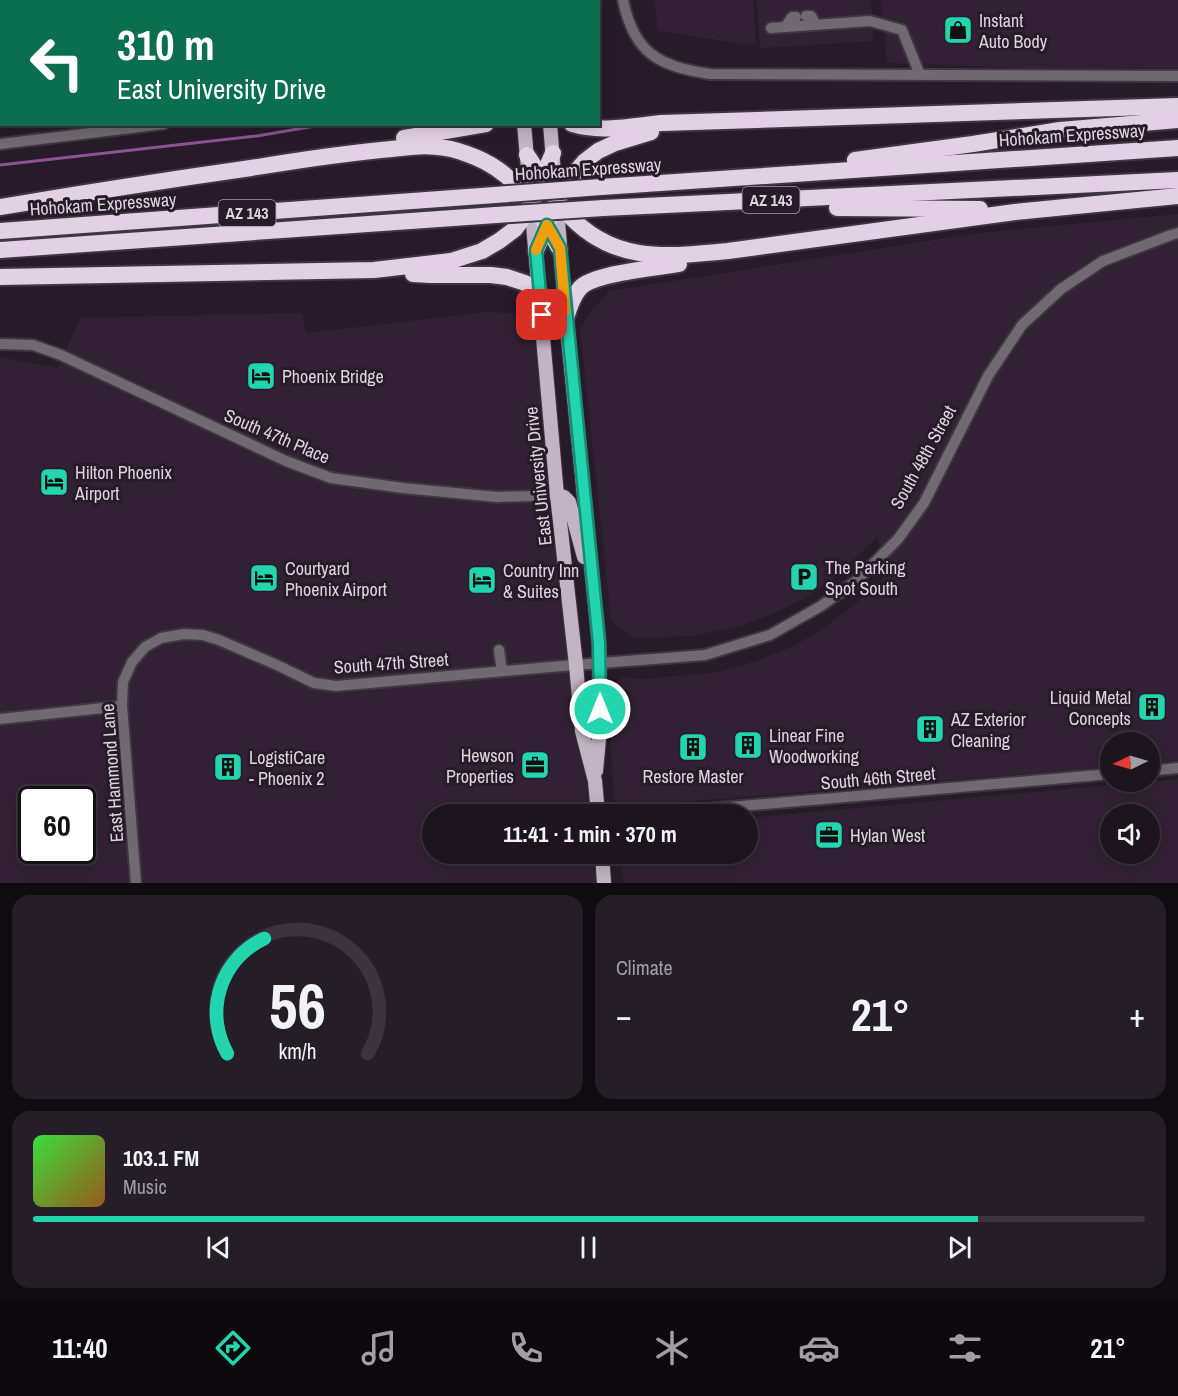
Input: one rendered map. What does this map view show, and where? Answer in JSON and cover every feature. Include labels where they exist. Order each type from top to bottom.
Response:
[{"type":"highway","points":[[580,126],[602,129],[662,123],[1178,106]]},
{"type":"highway","points":[[837,171],[854,160],[867,158],[1060,130],[1178,120]]},
{"type":"highway","points":[[536,250],[556,201],[569,178],[598,151],[615,143],[656,131],[714,122]]},
{"type":"highway","points":[[354,152],[401,139],[475,126]]},
{"type":"highway","points":[[0,207],[354,152],[444,147],[478,158],[499,170],[516,184],[532,201],[560,248]]},
{"type":"highway","name":"Hohokam Expressway","points":[[0,231],[1178,147]]},
{"type":"highway","points":[[0,277],[374,270],[451,261],[482,252],[514,229],[523,219],[553,153]]},
{"type":"highway","points":[[527,155],[556,201],[572,218],[596,236],[636,253],[669,256],[728,251],[1015,212],[1178,196]]},
{"type":"highway","name":"AZ 143","points":[[0,250],[603,208],[1178,180]]},
{"type":"highway","points":[[603,208],[972,208],[1015,212]]},
{"type":"highway","points":[[566,318],[578,290],[592,280],[683,263],[728,251]]},
{"type":"highway","points":[[374,270],[431,275],[499,276],[520,281],[540,294]]},
{"type":"main road","name":"East University Drive","points":[[524,126],[557,495],[582,731],[595,781],[597,804]]},
{"type":"main road","name":"East University Drive","points":[[550,126],[599,663],[600,728],[595,781]]},
{"type":"main road","points":[[557,495],[564,497],[568,502],[593,588]]},
{"type":"main road","points":[[603,864],[604,883]]},
{"type":"street","points":[[623,0],[634,34],[650,53],[664,63],[684,70],[710,74],[1178,76]]},
{"type":"street","points":[[785,27],[792,17],[811,16],[816,25]]},
{"type":"street","points":[[771,28],[870,21],[902,30],[920,75]]},
{"type":"street","points":[[0,144],[148,126]]},
{"type":"street","name":"South 48th Street","points":[[599,663],[705,655],[770,635],[820,606],[855,581],[898,538],[924,503],[988,376],[1022,325],[1061,289],[1103,261],[1178,233]]},
{"type":"street","name":"South 47th Place","points":[[0,344],[33,345],[61,355],[286,461],[331,478],[498,497],[557,495]]},
{"type":"street","name":"South 47th Street","points":[[132,662],[145,647],[161,638],[184,634],[203,635],[219,640],[314,683],[336,686],[599,663]]},
{"type":"street","points":[[499,650],[502,671]]},
{"type":"street","name":"East Hammond Lane","points":[[132,662],[123,682],[122,706],[136,883]]},
{"type":"street","points":[[0,719],[122,706]]},
{"type":"street","points":[[1160,770],[1178,768]]},
{"type":"street","name":"South 46th Street","points":[[758,805],[1100,775]]},
{"type":"shaded area","points":[[654,0],[753,0],[756,46],[658,31]]},
{"type":"shaded area","points":[[757,0],[871,0],[873,41],[760,48]]},
{"type":"shaded area","points":[[881,0],[1178,0],[1178,68],[1011,68],[887,63]]},
{"type":"shaded area","points":[[1178,214],[1178,761],[1160,762],[1160,732],[1100,732],[1100,768],[655,804],[616,804],[610,737],[613,686],[622,677],[645,679],[719,672],[759,660],[794,646],[827,626],[888,574],[877,537],[825,585],[777,612],[741,626],[692,636],[634,638],[620,629],[611,619],[580,329],[589,314],[609,291],[978,233]]},
{"type":"shaded area","points":[[488,312],[542,315],[597,804],[422,804],[422,864],[603,864],[604,883],[0,883],[0,357],[58,368],[80,318],[302,313],[306,333]]},
{"type":"shaded area","points":[[1178,779],[1178,883],[623,883],[621,864],[758,864],[758,817],[1100,786],[1100,792],[1160,792],[1160,781]]},
{"type":"waterway","points":[[0,165],[257,136],[315,126]]},
{"type":"slow traffic","points":[[536,250],[547,225],[560,248],[565,311]]},
{"type":"place","name":"Instant Auto Body","points":[[958,30]]},
{"type":"place","name":"Phoenix Bridge","points":[[261,376]]},
{"type":"place","name":"Hilton Phoenix Airport","points":[[54,482]]},
{"type":"place","name":"The Parking Spot South","points":[[804,577]]},
{"type":"place","name":"Courtyard Phoenix Airport","points":[[264,578]]},
{"type":"place","name":"Country Inn & Suites","points":[[482,580]]},
{"type":"place","name":"Liquid Metal Concepts","points":[[1152,707]]},
{"type":"place","name":"AZ Exterior Cleaning","points":[[930,729]]},
{"type":"place","name":"Linear Fine Woodworking","points":[[748,745]]},
{"type":"place","name":"Restore Master","points":[[693,747]]},
{"type":"place","name":"Hewson Properties","points":[[535,765]]},
{"type":"place","name":"LogistiCare - Phoenix 2","points":[[228,767]]},
{"type":"place","name":"Hylan West","points":[[829,835]]},
{"type":"route","points":[[542,315],[536,250],[547,225],[560,248],[599,643],[600,709]]}]
